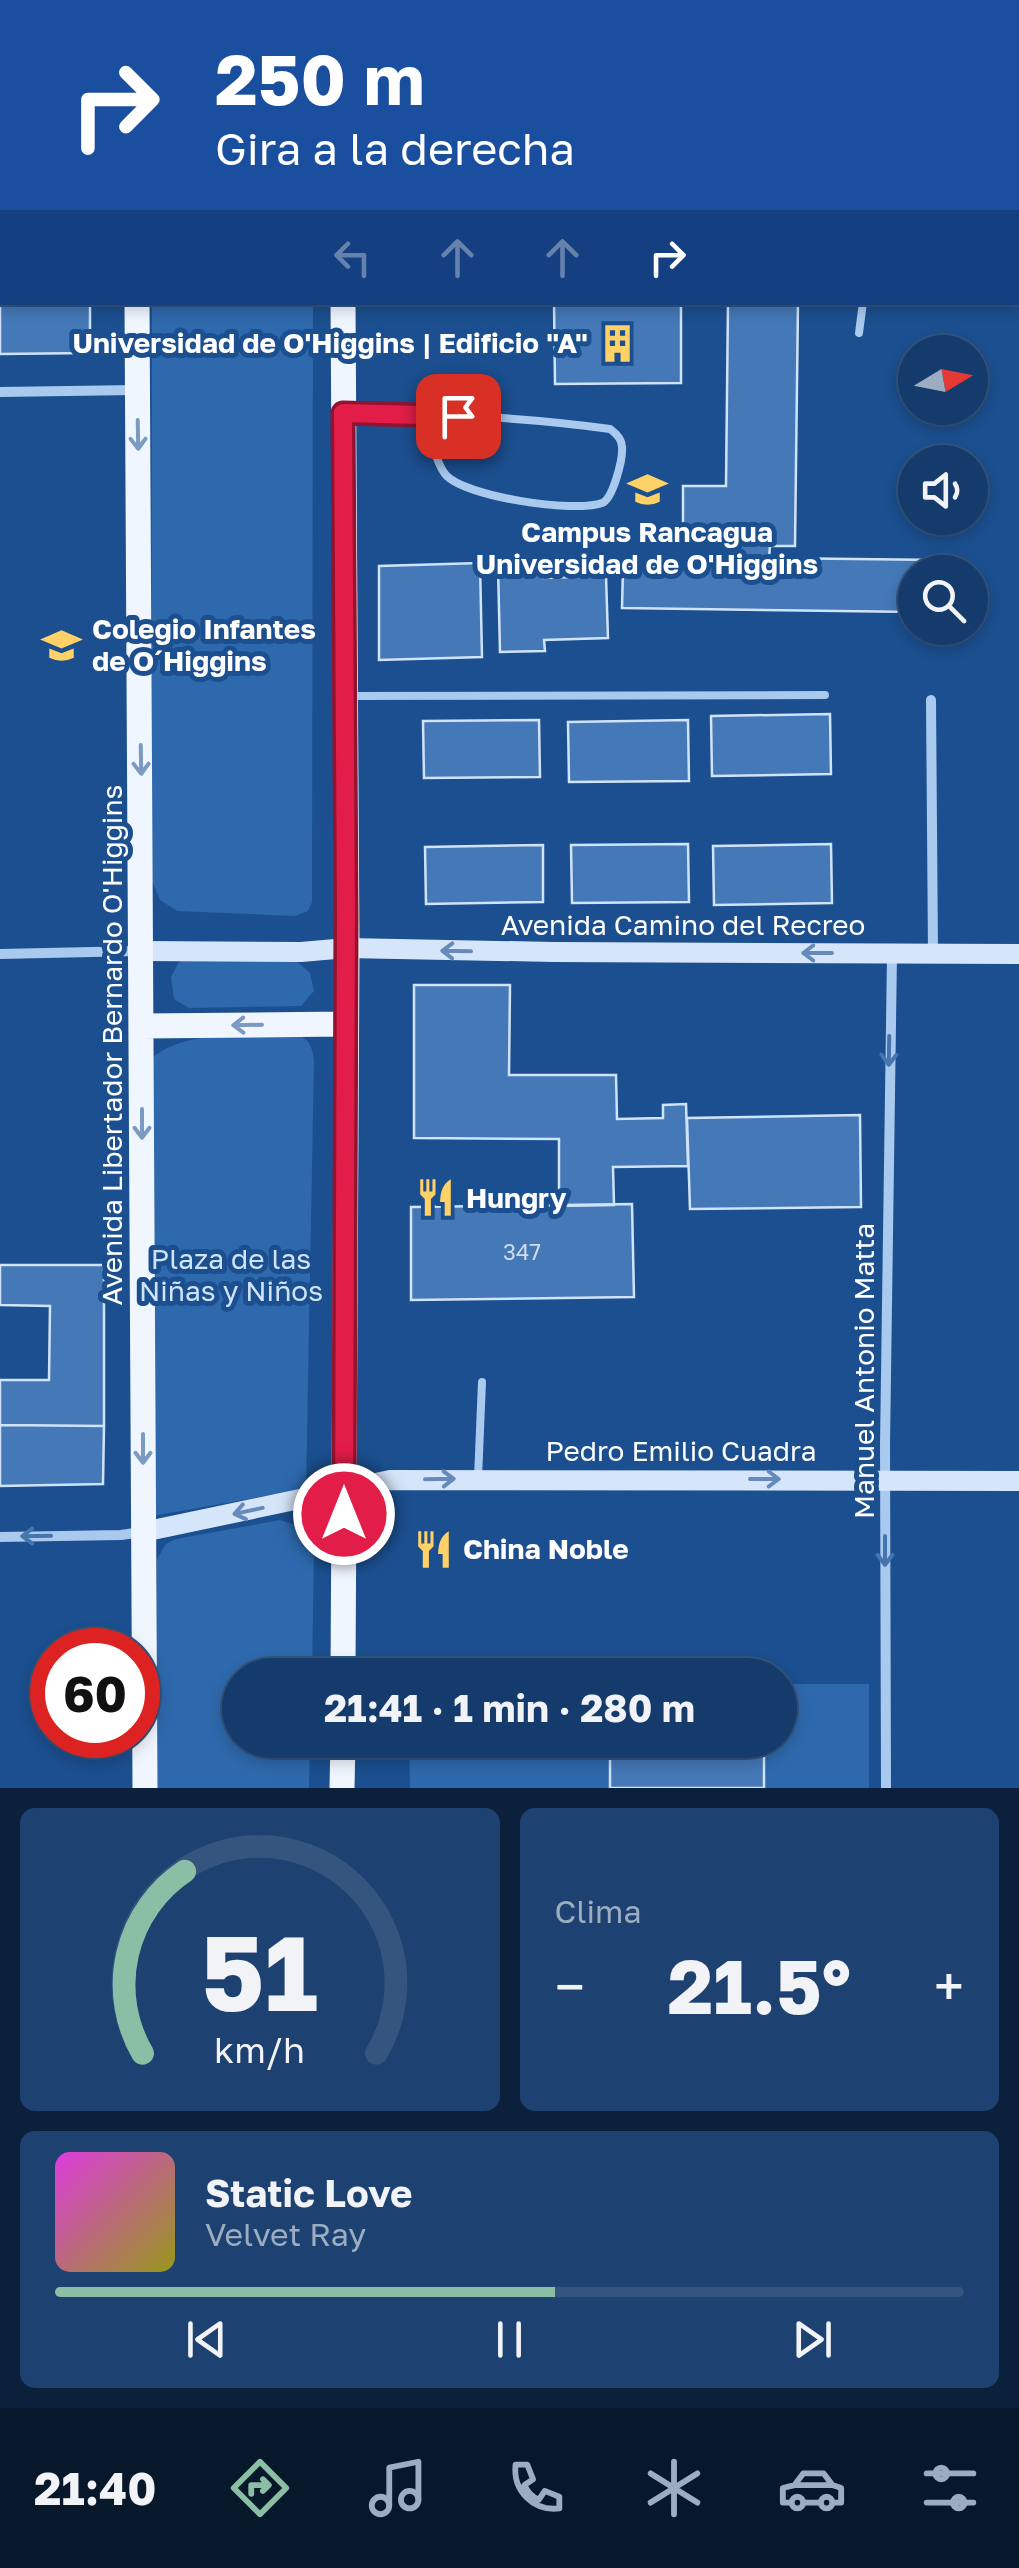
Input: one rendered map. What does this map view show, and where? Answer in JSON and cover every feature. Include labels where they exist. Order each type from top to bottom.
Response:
[{"type":"main road","name":"Avenida Libertador Bernardo O'Higgins","points":[[137,305],[145,1788]]},
{"type":"main road","points":[[343,305],[343,1658]]},
{"type":"main road","points":[[142,1026],[345,1024]]},
{"type":"main road","points":[[342,1758],[342,1788]]},
{"type":"street","points":[[0,392],[137,390]]},
{"type":"street","points":[[931,700],[933,953]]},
{"type":"street","name":"Avenida Camino del Recreo","points":[[142,951],[301,952],[346,948],[1019,954]]},
{"type":"street","points":[[0,954],[142,951]]},
{"type":"street","name":"Manuel Antonio Matta","points":[[886,1788],[885,1480],[892,954]]},
{"type":"street","name":"Pedro Emilio Cuadra","points":[[142,1532],[390,1480],[1019,1481]]},
{"type":"street","points":[[0,1536],[142,1532]]},
{"type":"lane","points":[[859,333],[863,305]]},
{"type":"lane","points":[[343,413],[428,414],[551,421],[610,429],[618,434],[623,446],[612,495],[599,505],[551,504],[494,497],[458,486],[445,474],[434,448],[428,414]]},
{"type":"lane","points":[[345,696],[825,695]]},
{"type":"lane","points":[[478,1478],[482,1382]]},
{"type":"green space","points":[[152,305],[313,305],[312,902],[308,911],[295,916],[177,911],[160,900],[151,879]]},
{"type":"green space","points":[[189,958],[294,959],[310,973],[314,991],[301,1006],[189,1008],[174,999],[171,977],[179,962]]},
{"type":"green space","name":"Plaza de las Niñas y Niños","points":[[281,1032],[305,1039],[314,1061],[306,1489],[152,1516],[153,1057],[197,1039]]},
{"type":"green space","points":[[280,1520],[304,1528],[314,1547],[312,1658],[222,1658],[222,1758],[310,1758],[309,1788],[156,1788],[156,1758],[160,1758],[157,1559],[166,1544]]},
{"type":"green space","points":[[797,1684],[869,1684],[869,1788],[410,1788],[409,1758],[797,1758]]},
{"type":"building","points":[[0,305],[90,305],[90,353],[0,354]]},
{"type":"building","name":"Universidad de O'Higgins | Edificio \"A\"","points":[[554,305],[681,305],[681,383],[555,384]]},
{"type":"building","points":[[728,305],[798,305],[795,546],[770,546],[769,558],[898,560],[898,612],[622,608],[623,567],[700,568],[700,554],[732,555],[732,535],[683,534],[683,486],[726,486]]},
{"type":"building","points":[[480,563],[482,657],[379,660],[379,566]]},
{"type":"building","points":[[543,565],[543,578],[606,576],[608,638],[544,640],[545,651],[500,652],[498,566]]},
{"type":"building","points":[[830,714],[831,774],[712,776],[711,716]]},
{"type":"building","points":[[539,720],[540,777],[424,778],[423,721]]},
{"type":"building","points":[[688,720],[689,781],[569,782],[568,722]]},
{"type":"building","points":[[688,844],[689,902],[572,903],[571,845]]},
{"type":"building","points":[[831,844],[832,903],[714,905],[713,846]]},
{"type":"building","points":[[543,845],[543,902],[426,904],[425,847]]},
{"type":"building","points":[[414,985],[510,985],[509,1075],[616,1075],[617,1119],[663,1118],[663,1105],[686,1104],[688,1166],[613,1167],[614,1205],[559,1206],[559,1139],[414,1138]]},
{"type":"building","points":[[860,1115],[861,1207],[690,1209],[687,1118]]},
{"type":"building","points":[[632,1204],[634,1297],[411,1300],[411,1207]]},
{"type":"building","points":[[0,1265],[104,1265],[104,1426],[0,1425],[0,1380],[49,1380],[50,1306],[0,1305]]},
{"type":"building","points":[[0,1425],[104,1426],[103,1484],[0,1486]]},
{"type":"building","points":[[610,1758],[764,1758],[764,1788],[610,1788]]},
{"type":"place","name":"Universidad de O'Higgins | Edificio \"A\"","points":[[618,343]]},
{"type":"place","name":"Campus Rancagua Universidad de O'Higgins","points":[[647,490]]},
{"type":"place","name":"Colegio Infantes de O´Higgins","points":[[62,645]]},
{"type":"place","name":"Hungry","points":[[436,1198]]},
{"type":"place","name":"China Noble","points":[[433,1549]]},
{"type":"route","points":[[344,1514],[343,413],[458,416]]}]
